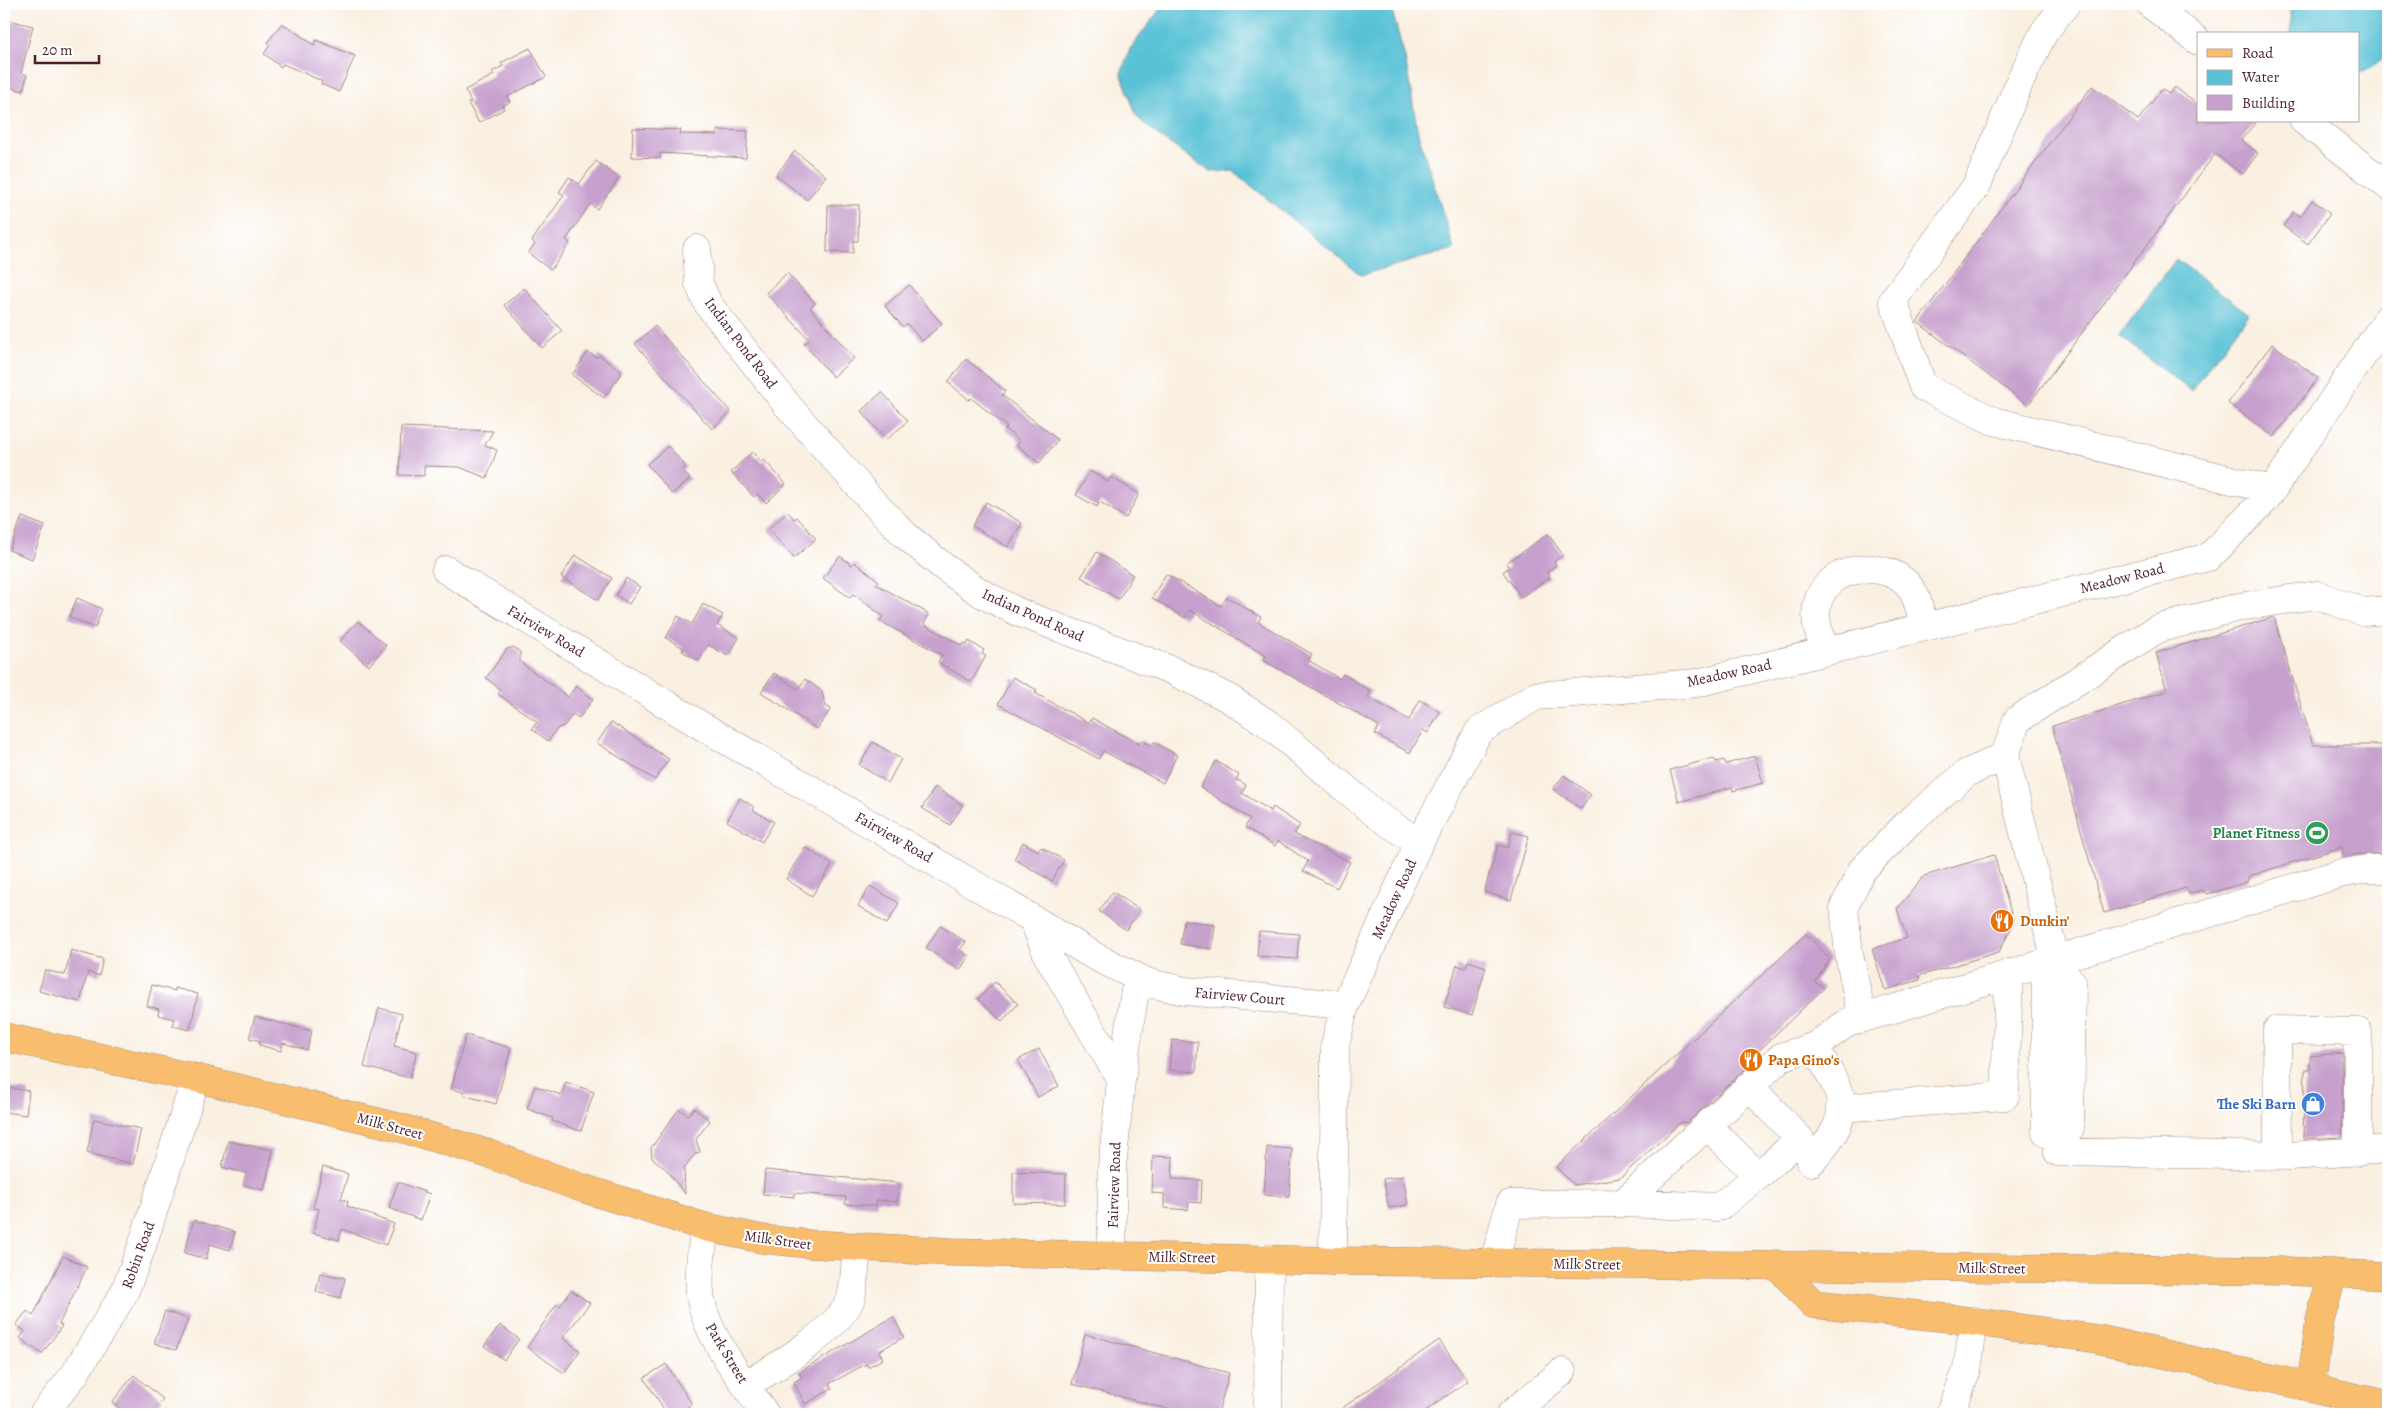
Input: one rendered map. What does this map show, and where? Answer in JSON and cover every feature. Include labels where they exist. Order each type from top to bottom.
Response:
[{"type":"main road","name":"Milk Street","points":[[4,1037],[196,1078],[444,1140],[579,1187],[705,1227],[762,1239],[857,1248],[1112,1256],[1333,1261],[1776,1264],[2333,1272],[2388,1276]]},
{"type":"main road","points":[[1776,1264],[1813,1304],[1974,1321],[2098,1339],[2388,1405]]},
{"type":"main road","points":[[2311,1386],[2320,1320],[2333,1272]]},
{"type":"street","points":[[2066,4],[2044,32],[2020,81],[1977,185],[1893,300],[1923,387],[1994,421],[2272,490]]},
{"type":"street","points":[[2150,4],[2197,40]]},
{"type":"street","points":[[2305,122],[2388,186]]},
{"type":"street","name":"Indian Pond Road","points":[[697,249],[698,284],[708,304],[788,406],[873,502],[906,535],[945,568],[981,594],[1020,613],[1171,670],[1228,698],[1267,723],[1377,815],[1420,844]]},
{"type":"street","name":"Meadow Road","points":[[1333,1261],[1335,1045],[1345,1005],[1420,844],[1479,731],[1536,696],[1697,683],[2209,557],[2266,499],[2388,318]]},
{"type":"street","points":[[1825,651],[1816,625],[1817,605],[1830,580],[1856,569],[1884,571],[1904,581],[1918,601],[1924,626]]},
{"type":"street","name":"Fairview Road","points":[[446,570],[702,726],[1033,919]]},
{"type":"street","points":[[2388,610],[2362,612],[2317,595],[2239,607],[2158,629],[2017,720],[2005,756],[2058,964],[2072,982],[2070,1128],[2058,1140],[2058,1152],[2278,1155],[2388,1149]]},
{"type":"street","points":[[1862,1018],[1849,954],[1844,907],[1862,870],[1911,820],[1966,773],[2005,756]]},
{"type":"street","points":[[1623,1203],[1781,1057],[1815,1046],[1847,1023],[2009,973],[2058,964],[2338,874],[2367,869],[2388,869]]},
{"type":"street","points":[[1033,919],[1048,956],[1121,1080]]},
{"type":"street","name":"Fairview Court","points":[[1033,919],[1149,984],[1185,991],[1345,1005]]},
{"type":"street","points":[[1840,1108],[2005,1096],[2009,973]]},
{"type":"street","points":[[1121,1080],[1137,978]]},
{"type":"street","points":[[2278,1155],[2277,1030],[2358,1032],[2358,1152]]},
{"type":"street","points":[[1811,1162],[1830,1141],[1841,1101],[1815,1046]]},
{"type":"street","name":"Robin Road","points":[[43,1414],[74,1375],[124,1293],[141,1249],[196,1078]]},
{"type":"street","name":"Fairview Road","points":[[1112,1256],[1112,1168],[1121,1080]]},
{"type":"street","points":[[1494,1262],[1510,1204],[1623,1203],[1719,1206],[1758,1176],[1800,1139],[1749,1086]]},
{"type":"street","points":[[1707,1125],[1758,1176]]},
{"type":"street","name":"Park Street","points":[[705,1227],[700,1293],[706,1321],[765,1414]]},
{"type":"street","points":[[745,1384],[776,1368],[818,1336],[840,1314],[850,1300],[857,1248]]},
{"type":"street","points":[[1268,1414],[1269,1259]]},
{"type":"street","points":[[1950,1414],[1967,1370],[1974,1321]]},
{"type":"street","points":[[1511,1414],[1562,1372]]},
{"type":"water","points":[[1164,4],[1390,4],[1405,58],[1418,133],[1454,249],[1361,275],[1233,171],[1211,172],[1160,137],[1137,117],[1121,73],[1130,49]]},
{"type":"water","points":[[2293,4],[2388,4],[2387,54],[2372,67],[2360,72],[2360,32],[2291,32],[2290,10]]},
{"type":"water","points":[[2176,259],[2249,314],[2191,391],[2119,336]]},
{"type":"building","points":[[4,19],[33,26],[21,73],[27,75],[23,91],[4,86],[8,60],[4,58]]},
{"type":"building","points":[[282,23],[314,45],[316,40],[355,56],[339,92],[321,84],[322,81],[283,64],[281,67],[264,54],[270,45],[267,43]]},
{"type":"building","points":[[530,48],[546,77],[507,97],[510,102],[502,106],[504,109],[479,123],[468,103],[471,102],[465,90],[494,75],[492,72],[503,66],[501,63]]},
{"type":"building","points":[[2092,86],[2138,120],[2162,89],[2169,94],[2175,87],[2197,104],[2197,122],[2256,122],[2241,140],[2258,153],[2243,174],[2215,154],[2028,405],[1917,322]]},
{"type":"building","points":[[633,128],[681,130],[680,134],[717,135],[717,130],[748,131],[746,158],[660,153],[660,158],[632,157]]},
{"type":"building","points":[[795,151],[826,176],[807,200],[776,175]]},
{"type":"building","points":[[596,161],[619,178],[597,209],[590,204],[566,240],[570,243],[551,270],[528,253],[535,244],[532,241],[564,195],[559,192],[569,177],[579,184]]},
{"type":"building","points":[[2312,200],[2330,214],[2308,244],[2283,226],[2293,212],[2300,217]]},
{"type":"building","points":[[828,205],[859,205],[858,241],[853,241],[853,253],[827,252]]},
{"type":"building","points":[[787,273],[815,303],[810,308],[854,358],[833,377],[804,344],[810,340],[766,293]]},
{"type":"building","points":[[909,285],[942,324],[922,341],[907,324],[903,327],[885,306]]},
{"type":"building","points":[[524,288],[562,331],[542,348],[504,305]]},
{"type":"building","points":[[655,326],[731,412],[712,429],[635,344]]},
{"type":"building","points":[[2272,344],[2318,378],[2274,437],[2228,403]]},
{"type":"building","points":[[588,352],[597,358],[599,355],[622,372],[604,398],[572,375]]},
{"type":"building","points":[[966,359],[1005,391],[1002,395],[1058,440],[1039,463],[1017,445],[1020,441],[1005,429],[1007,427],[971,398],[969,400],[948,382]]},
{"type":"building","points":[[882,392],[908,421],[886,440],[861,411]]},
{"type":"building","points":[[401,427],[493,431],[485,445],[497,450],[487,478],[459,467],[424,466],[424,476],[399,475]]},
{"type":"building","points":[[668,446],[686,467],[682,470],[690,479],[672,494],[647,464]]},
{"type":"building","points":[[752,452],[762,462],[764,460],[786,484],[766,503],[757,494],[754,497],[731,472]]},
{"type":"building","points":[[1090,471],[1108,482],[1111,477],[1139,494],[1126,518],[1100,502],[1097,507],[1076,495]]},
{"type":"building","points":[[986,502],[1022,523],[1008,547],[972,526]]},
{"type":"building","points":[[788,512],[794,519],[797,517],[816,539],[794,558],[768,529]]},
{"type":"building","points":[[22,517],[45,526],[32,559],[9,550]]},
{"type":"building","points":[[1548,534],[1563,555],[1554,561],[1556,565],[1547,572],[1550,577],[1521,597],[1503,572],[1509,567],[1506,563]]},
{"type":"building","points":[[1097,552],[1133,575],[1119,599],[1081,577]]},
{"type":"building","points":[[575,555],[612,578],[598,600],[561,577]]},
{"type":"building","points":[[840,556],[852,565],[854,562],[879,581],[876,584],[929,614],[924,624],[962,646],[964,643],[967,645],[969,641],[984,650],[982,654],[986,656],[971,682],[938,662],[942,655],[880,621],[883,616],[853,594],[850,598],[823,578]]},
{"type":"building","points":[[1166,574],[1221,606],[1227,597],[1261,617],[1258,622],[1312,654],[1308,660],[1340,679],[1343,674],[1371,691],[1368,697],[1409,720],[1420,700],[1440,712],[1428,733],[1423,730],[1410,753],[1375,734],[1379,726],[1263,660],[1266,656],[1190,610],[1185,618],[1152,598]]},
{"type":"building","points":[[626,578],[640,587],[629,604],[616,595]]},
{"type":"building","points":[[77,598],[102,609],[95,628],[69,617]]},
{"type":"building","points":[[703,604],[723,615],[717,625],[739,638],[728,656],[708,645],[699,661],[682,651],[684,648],[666,638],[678,616],[692,624]]},
{"type":"building","points":[[2274,617],[2313,745],[2388,745],[2388,853],[2343,855],[2342,847],[2249,876],[2247,882],[2207,894],[2202,890],[2188,894],[2186,888],[2104,913],[2052,726],[2167,691],[2156,653]]},
{"type":"building","points":[[358,621],[386,645],[369,666],[340,641]]},
{"type":"building","points":[[514,647],[520,652],[520,662],[568,697],[576,686],[593,699],[579,718],[573,714],[564,726],[558,728],[548,741],[532,729],[537,722],[498,694],[501,690],[486,678],[507,649]]},
{"type":"building","points":[[774,673],[798,689],[805,679],[822,691],[825,705],[831,709],[817,729],[761,692]]},
{"type":"building","points":[[1013,677],[1037,690],[1035,693],[1089,723],[1092,718],[1139,744],[1141,740],[1152,746],[1154,742],[1177,755],[1163,783],[1103,751],[1099,759],[998,704]]},
{"type":"building","points":[[611,722],[669,759],[655,780],[597,743]]},
{"type":"building","points":[[873,742],[901,759],[888,783],[859,765]]},
{"type":"building","points":[[1755,756],[1763,783],[1733,791],[1732,787],[1679,802],[1670,770],[1714,758],[1716,762],[1724,760],[1726,764]]},
{"type":"building","points":[[1216,761],[1239,775],[1236,779],[1246,785],[1242,793],[1271,811],[1273,807],[1300,825],[1294,834],[1350,862],[1337,888],[1303,871],[1308,861],[1278,841],[1275,846],[1245,827],[1250,819],[1200,787]]},
{"type":"building","points":[[1564,775],[1591,795],[1581,809],[1553,789]]},
{"type":"building","points":[[935,787],[963,805],[950,825],[922,808]]},
{"type":"building","points":[[740,798],[754,807],[753,810],[774,822],[762,842],[727,821]]},
{"type":"building","points":[[1512,832],[1529,836],[1511,900],[1484,892],[1498,845],[1508,848]]},
{"type":"building","points":[[1023,842],[1038,851],[1041,847],[1064,860],[1052,881],[1014,859]]},
{"type":"building","points":[[805,847],[832,865],[812,896],[786,879]]},
{"type":"building","points":[[1994,855],[2014,923],[1999,952],[1919,976],[1920,980],[1885,990],[1872,949],[1907,938],[1897,909],[1924,876]]},
{"type":"building","points":[[870,886],[899,903],[887,924],[858,906]]},
{"type":"building","points":[[1113,892],[1140,910],[1126,930],[1099,911]]},
{"type":"building","points":[[1184,920],[1215,925],[1212,949],[1180,944]]},
{"type":"building","points":[[940,926],[966,942],[960,950],[969,956],[960,970],[926,948]]},
{"type":"building","points":[[1259,931],[1299,934],[1297,959],[1257,956]]},
{"type":"building","points":[[1806,934],[1830,959],[1815,982],[1824,988],[1747,1062],[1746,1068],[1687,1123],[1681,1122],[1620,1178],[1574,1185],[1556,1167]]},
{"type":"building","points":[[71,950],[103,959],[99,976],[88,972],[80,1002],[39,991],[45,970],[65,975]]},
{"type":"building","points":[[1468,961],[1486,967],[1472,1015],[1444,1007],[1457,965],[1465,968]]},
{"type":"building","points":[[995,982],[1018,1004],[1002,1021],[978,999]]},
{"type":"building","points":[[152,985],[198,994],[190,1030],[173,1026],[174,1019],[158,1015],[159,1009],[147,1006]]},
{"type":"building","points":[[379,1008],[402,1014],[394,1046],[417,1052],[410,1078],[364,1067]]},
{"type":"building","points":[[255,1017],[312,1031],[307,1050],[283,1043],[281,1051],[259,1045],[260,1041],[249,1038]]},
{"type":"building","points":[[466,1035],[511,1048],[496,1104],[463,1095],[464,1092],[451,1089]]},
{"type":"building","points":[[1172,1040],[1198,1042],[1196,1072],[1169,1070]]},
{"type":"building","points":[[1039,1049],[1059,1086],[1038,1097],[1018,1060]]},
{"type":"building","points":[[2342,1053],[2342,1137],[2303,1139],[2305,1070],[2310,1070],[2310,1056]]},
{"type":"building","points":[[566,1082],[594,1092],[581,1131],[552,1121],[553,1118],[527,1109],[535,1086],[561,1095]]},
{"type":"building","points":[[5,1087],[29,1091],[26,1115],[4,1112]]},
{"type":"building","points":[[694,1108],[710,1121],[696,1139],[700,1152],[695,1154],[684,1168],[685,1194],[666,1169],[652,1158],[651,1148],[679,1109],[688,1115]]},
{"type":"building","points":[[94,1119],[141,1129],[133,1164],[87,1153]]},
{"type":"building","points":[[228,1141],[273,1150],[264,1190],[243,1185],[246,1173],[222,1167]]},
{"type":"building","points":[[1267,1147],[1292,1149],[1289,1197],[1264,1195]]},
{"type":"building","points":[[1153,1156],[1173,1157],[1172,1179],[1202,1180],[1201,1203],[1189,1202],[1188,1210],[1164,1208],[1164,1194],[1152,1193]]},
{"type":"building","points":[[323,1167],[348,1174],[341,1199],[348,1201],[347,1206],[394,1224],[386,1245],[342,1229],[339,1240],[313,1233],[319,1209],[313,1208]]},
{"type":"building","points":[[765,1170],[899,1183],[897,1202],[877,1200],[876,1206],[845,1204],[846,1197],[794,1193],[794,1197],[763,1194]]},
{"type":"building","points":[[1013,1172],[1066,1174],[1065,1204],[1013,1203]]},
{"type":"building","points":[[1403,1176],[1408,1205],[1389,1208],[1383,1179]]},
{"type":"building","points":[[398,1182],[430,1194],[421,1220],[389,1208]]},
{"type":"building","points":[[194,1220],[235,1232],[230,1250],[210,1244],[206,1259],[184,1253]]},
{"type":"building","points":[[63,1256],[87,1267],[59,1324],[62,1326],[42,1354],[20,1338],[25,1331],[16,1325],[27,1311],[33,1316]]},
{"type":"building","points":[[320,1273],[345,1278],[341,1298],[316,1292]]},
{"type":"building","points":[[571,1290],[590,1303],[563,1338],[580,1351],[564,1373],[527,1347],[557,1304],[560,1306]]},
{"type":"building","points":[[165,1311],[188,1319],[176,1350],[154,1343]]},
{"type":"building","points":[[893,1317],[904,1337],[879,1351],[883,1359],[868,1367],[866,1364],[829,1384],[832,1389],[805,1404],[794,1382],[802,1377],[799,1372]]},
{"type":"building","points":[[500,1325],[519,1339],[504,1360],[484,1346]]},
{"type":"building","points":[[1085,1334],[1229,1373],[1218,1414],[1187,1414],[1072,1384]]},
{"type":"building","points":[[1439,1340],[1468,1381],[1421,1414],[1334,1414]]},
{"type":"building","points":[[666,1364],[692,1404],[687,1407],[691,1414],[667,1414],[644,1378]]},
{"type":"building","points":[[134,1375],[163,1399],[151,1414],[127,1414],[112,1402]]},
{"type":"place","name":"Planet Fitness","points":[[2317,833]]},
{"type":"place","name":"Dunkin'","points":[[2002,921]]},
{"type":"place","name":"Papa Gino's","points":[[1751,1060]]},
{"type":"place","name":"The Ski Barn","points":[[2313,1104]]}]
